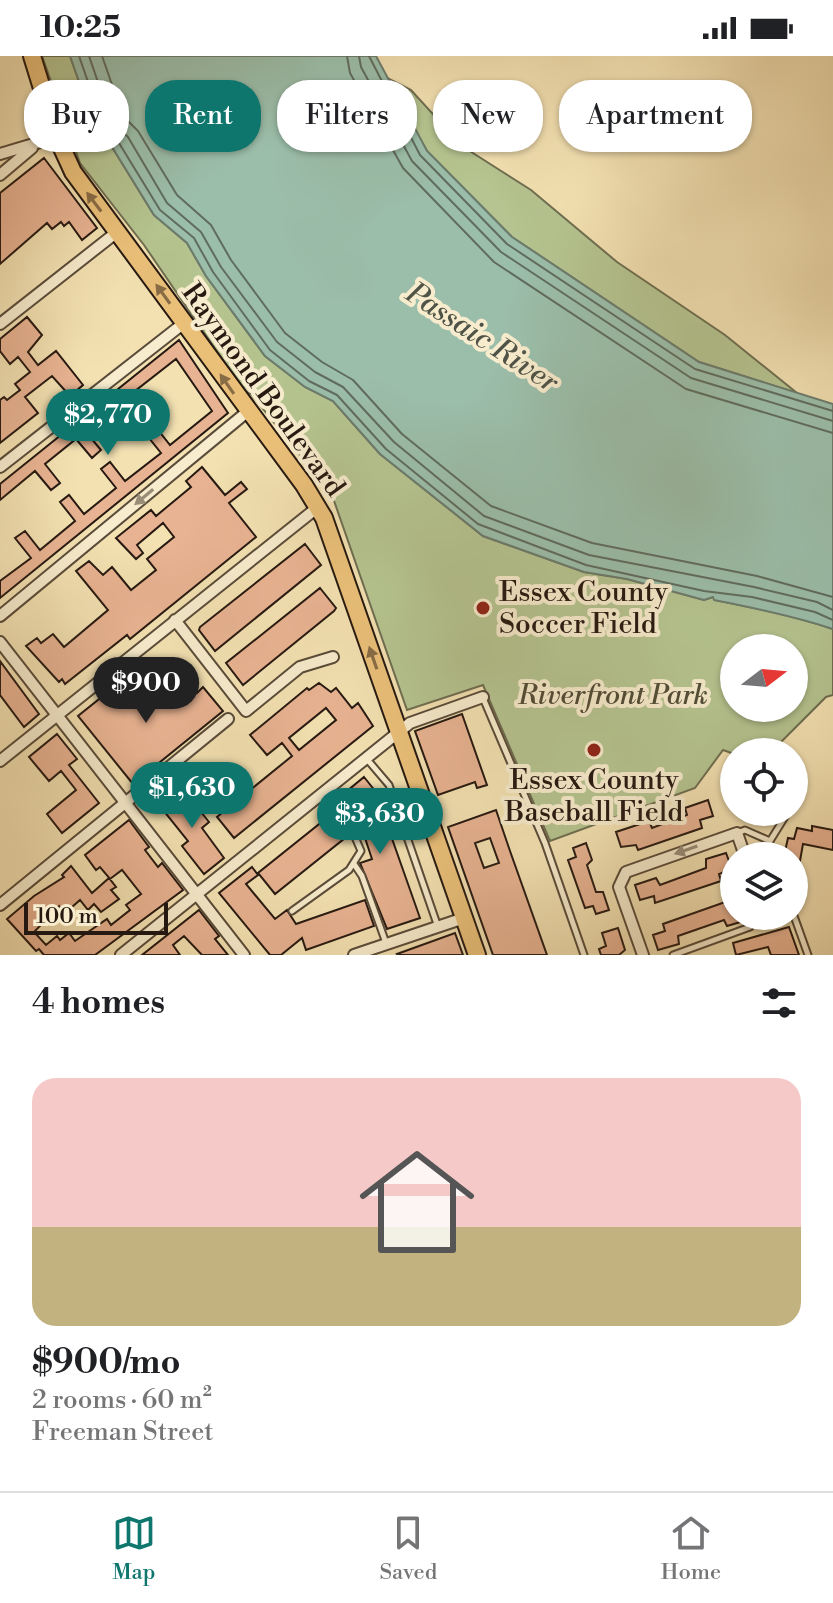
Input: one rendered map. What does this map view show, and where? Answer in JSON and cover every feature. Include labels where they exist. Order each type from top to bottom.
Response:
[{"type":"main road","name":"Raymond Boulevard","points":[[32,56],[39,80]]},
{"type":"main road","name":"Raymond Boulevard","points":[[64,152],[73,172],[318,507],[477,955]]},
{"type":"street","points":[[0,154],[24,149]]},
{"type":"street","points":[[0,175],[27,152]]},
{"type":"street","points":[[0,324],[117,232]]},
{"type":"street","points":[[0,467],[184,323]]},
{"type":"street","points":[[0,616],[247,412]]},
{"type":"street","points":[[0,761],[318,507]]},
{"type":"street","points":[[175,620],[246,711],[300,667],[333,657]]},
{"type":"street","points":[[0,642],[244,955]]},
{"type":"street","points":[[121,955],[410,723],[483,697]]},
{"type":"street","points":[[0,905],[228,719]]},
{"type":"street","points":[[643,955],[619,887],[621,878],[632,869],[737,833],[740,842]]},
{"type":"street","points":[[354,955],[464,918]]},
{"type":"lane","points":[[483,697],[545,843],[584,955]]},
{"type":"lane","points":[[365,758],[389,785],[438,927]]},
{"type":"lane","points":[[292,911],[354,864],[361,851],[358,842],[319,795]]},
{"type":"lane","points":[[737,833],[745,830],[770,841],[779,826]]},
{"type":"lane","points":[[354,864],[362,876],[386,944]]},
{"type":"lane","points":[[673,955],[742,930]]},
{"type":"lane","points":[[799,930],[808,955]]},
{"type":"green space","name":"Riverfront Park","points":[[42,56],[70,56],[78,80],[51,80]]},
{"type":"green space","points":[[417,97],[433,114],[433,152],[471,152],[531,190],[617,262],[725,335],[797,393],[699,362],[512,237],[427,151],[417,133]]},
{"type":"green space","name":"Riverfront Park","points":[[76,152],[115,152],[154,215],[187,243],[206,276],[265,356],[305,387],[333,401],[380,454],[483,536],[584,572],[627,579],[704,600],[713,597],[833,629],[833,695],[826,697],[808,715],[808,634],[720,634],[720,722],[801,722],[785,738],[720,738],[720,754],[695,788],[550,841],[483,685],[407,710],[332,495],[251,394],[244,391],[144,245],[80,163]]},
{"type":"water","name":"Passaic River","points":[[70,56],[376,56],[389,80],[277,80],[277,152],[417,152],[417,132],[427,151],[512,237],[699,362],[833,404],[833,629],[714,600],[713,597],[704,600],[627,579],[584,572],[483,536],[380,454],[333,401],[305,387],[265,356],[206,276],[187,243],[154,215],[115,152],[129,152],[129,80],[78,80]]},
{"type":"building","points":[[44,158],[97,228],[82,240],[69,222],[64,226],[61,222],[52,229],[47,223],[0,264],[0,193]]},
{"type":"building","points":[[27,317],[42,335],[28,352],[38,365],[56,351],[83,385],[70,396],[52,376],[25,397],[38,413],[0,443],[0,400],[4,397],[7,400],[20,390],[15,384],[30,372],[18,357],[10,364],[0,351],[0,339]]},
{"type":"building","points":[[179,340],[228,413],[0,598],[0,581],[31,558],[15,538],[25,531],[40,550],[75,521],[60,502],[69,495],[84,514],[116,488],[101,469],[110,462],[125,481],[161,453],[145,433],[155,426],[170,445],[212,411],[176,359],[130,395],[145,415],[136,422],[121,403],[85,431],[101,450],[92,458],[76,439],[45,464],[60,483],[51,490],[35,471],[0,500],[0,484]]},
{"type":"building","points":[[202,467],[225,495],[241,482],[247,489],[229,503],[256,537],[130,639],[127,635],[65,684],[62,679],[59,682],[26,646],[37,638],[41,643],[53,634],[64,647],[108,610],[76,571],[89,561],[103,575],[112,567],[131,590],[156,570],[147,559],[174,537],[163,523],[137,545],[143,553],[136,559],[116,538],[151,510],[156,516],[191,487],[186,481]]},
{"type":"building","points":[[305,544],[321,565],[215,651],[199,630],[200,627]]},
{"type":"building","points":[[320,588],[336,608],[334,611],[243,685],[226,663]]},
{"type":"building","points":[[0,661],[39,714],[24,727],[0,695]]},
{"type":"building","points":[[137,679],[153,699],[161,692],[170,704],[192,686],[197,693],[203,687],[223,711],[133,784],[78,716],[118,684],[127,688]]},
{"type":"building","points":[[319,683],[331,692],[336,688],[352,708],[358,703],[373,726],[234,838],[217,817],[292,756],[282,743],[267,755],[250,735],[307,688],[309,690]],"holes":[[[326,708],[336,720],[299,750],[289,738]]]},
{"type":"building","points":[[462,714],[487,785],[477,788],[475,782],[438,795],[415,731]]},
{"type":"building","points":[[57,734],[77,759],[69,765],[99,803],[62,833],[47,814],[76,790],[61,771],[49,781],[29,757]]},
{"type":"building","points":[[364,777],[384,802],[377,808],[384,816],[420,918],[387,929],[360,863],[372,859],[365,838],[335,801]]},
{"type":"building","points":[[181,787],[209,822],[202,828],[224,858],[204,874],[182,846],[188,841],[159,805]]},
{"type":"building","points":[[708,800],[713,816],[700,820],[702,828],[638,850],[636,845],[621,847],[616,832],[649,821],[652,828],[687,815],[685,808]]},
{"type":"building","points":[[496,810],[547,955],[493,955],[448,827]],"holes":[[[490,838],[499,863],[484,868],[475,843]]]},
{"type":"building","points":[[328,817],[345,838],[275,894],[258,873]]},
{"type":"building","points":[[129,820],[149,847],[145,850],[158,867],[162,863],[183,890],[95,955],[44,955],[39,949],[36,951],[7,919],[34,896],[64,877],[62,875],[71,866],[92,893],[109,878],[116,887],[111,890],[119,899],[101,912],[94,904],[88,910],[80,900],[64,914],[59,906],[34,932],[46,945],[57,936],[60,940],[69,933],[75,941],[107,919],[111,925],[130,910],[126,905],[141,894],[122,870],[110,879],[100,867],[96,870],[85,855]]},
{"type":"building","points":[[812,826],[833,830],[833,850],[808,845],[808,842],[787,842],[788,838],[794,839],[797,828],[812,831]]},
{"type":"building","points":[[586,843],[592,860],[587,865],[596,892],[603,892],[609,910],[596,914],[593,906],[585,908],[568,860],[576,857],[573,848]]},
{"type":"building","points":[[720,855],[720,881],[655,903],[654,896],[640,900],[635,885],[656,878],[660,885],[706,868],[706,859]]},
{"type":"building","points":[[252,867],[258,875],[246,884],[275,919],[287,910],[296,924],[365,900],[374,926],[306,950],[302,938],[281,955],[270,955],[219,893]]},
{"type":"building","points":[[720,904],[720,921],[678,936],[679,944],[658,950],[653,935],[665,931],[663,924]]},
{"type":"building","points":[[199,910],[219,936],[215,939],[228,955],[202,955],[184,936],[173,945],[180,955],[142,955]]},
{"type":"building","points":[[618,928],[625,950],[619,955],[601,955],[599,949],[606,946],[602,933]]},
{"type":"building","points":[[778,930],[790,930],[799,955],[771,955],[768,947],[736,955],[733,943]]},
{"type":"building","points":[[455,933],[463,955],[397,954]]},
{"type":"place","name":"Essex County Soccer Field","points":[[483,608]]},
{"type":"place","name":"Essex County Baseball Field","points":[[594,750]]}]
